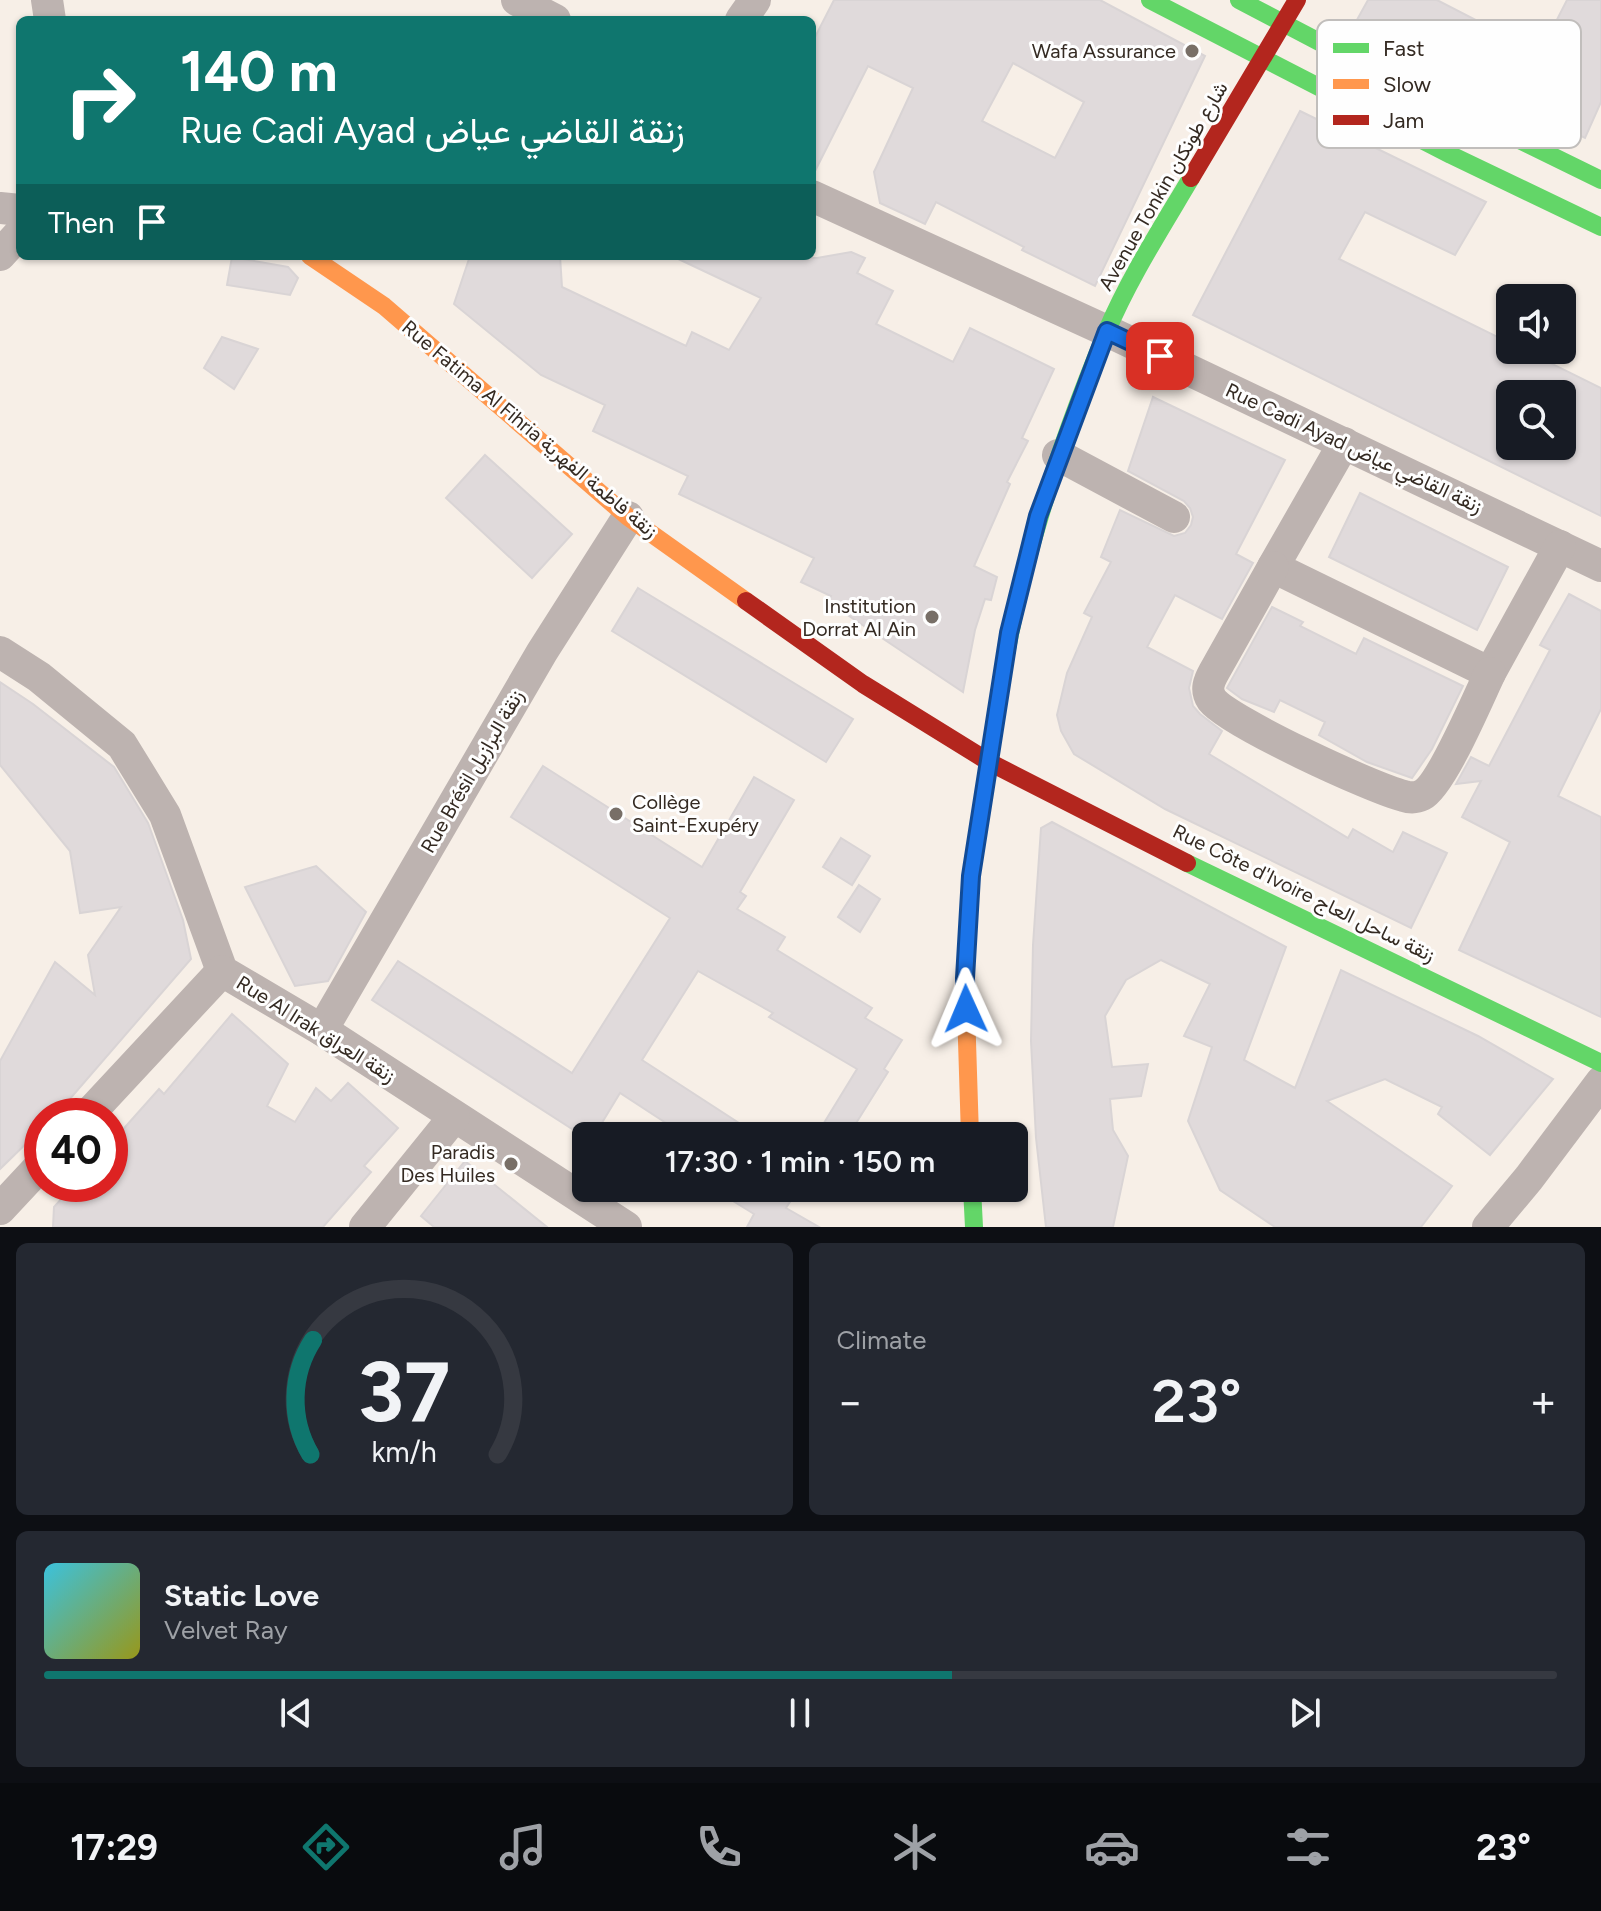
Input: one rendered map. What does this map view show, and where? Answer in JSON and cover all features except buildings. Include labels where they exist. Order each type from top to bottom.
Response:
[{"type":"street","points":[[517,0],[547,16]]},
{"type":"street","points":[[1150,0],[1317,85]]},
{"type":"street","points":[[1239,0],[1317,41]]},
{"type":"street","name":"Avenue Tonkin شارع طونكان","points":[[970,1122],[965,978],[971,876],[1009,633],[1038,516],[1058,455],[1107,331],[1162,227],[1297,0]]},
{"type":"street","points":[[1438,148],[1601,227]]},
{"type":"street","points":[[1536,148],[1601,180]]},
{"type":"street","name":"Rue Cadi Ayad زنقة القاضي عياض","points":[[816,198],[1107,331],[1601,566]]},
{"type":"street","points":[[0,255],[16,237]]},
{"type":"street","name":"Rue Fatima Al Fihria زنقة فاطمة الفهرية","points":[[316,260],[384,306],[628,517],[863,684],[989,762]]},
{"type":"street","points":[[1344,443],[1209,681],[1209,694],[1230,715],[1317,759],[1401,795],[1419,797],[1426,793],[1441,772],[1490,673],[1560,546]]},
{"type":"street","points":[[1058,455],[1174,517]]},
{"type":"street","name":"Rue Brésil زنقة البرازيل","points":[[322,1030],[542,652],[628,517]]},
{"type":"street","points":[[1273,567],[1490,673]]},
{"type":"street","name":"Rue Al Irak زنقة العراق","points":[[0,652],[39,677],[122,745],[165,815],[222,971],[322,1030],[626,1227]]},
{"type":"street","name":"Rue Côte d'Ivoire زنقة ساحل العاج","points":[[989,762],[1231,885],[1380,954],[1601,1063]]},
{"type":"street","points":[[104,1098],[222,971]]},
{"type":"street","points":[[1488,1227],[1601,1082]]},
{"type":"street","points":[[365,1227],[454,1117]]},
{"type":"street","points":[[0,1209],[24,1183]]},
{"type":"street","points":[[973,1202],[974,1227]]},
{"type":"traffic: fast","points":[[1150,0],[1317,86]]},
{"type":"traffic: fast","points":[[1239,0],[1317,41]]},
{"type":"traffic: fast","points":[[1437,148],[1601,227]]},
{"type":"traffic: fast","points":[[1536,148],[1601,180]]},
{"type":"traffic: fast","points":[[1002,677],[1031,546],[1073,417],[1124,293],[1191,178]]},
{"type":"traffic: fast","points":[[1187,863],[1601,1063]]},
{"type":"traffic: fast","points":[[973,1202],[974,1227]]},
{"type":"traffic: slow","points":[[316,260],[384,306],[628,517],[746,601]]},
{"type":"traffic: slow","points":[[970,1122],[965,978],[971,876],[1002,677]]},
{"type":"traffic: jam","points":[[1191,178],[1297,0]]},
{"type":"traffic: jam","points":[[746,601],[863,684],[989,762],[1187,863]]},
{"type":"place","name":"Wafa Assurance","points":[[1192,51]]},
{"type":"place","name":"Institution Dorrat Al Ain","points":[[932,617]]},
{"type":"place","name":"Collège Saint-Exupéry","points":[[616,814]]},
{"type":"place","name":"Paradis Des Huiles","points":[[511,1164]]},
{"type":"route","points":[[966,1009],[971,876],[1009,633],[1038,516],[1058,455],[1107,331],[1160,356]]}]
